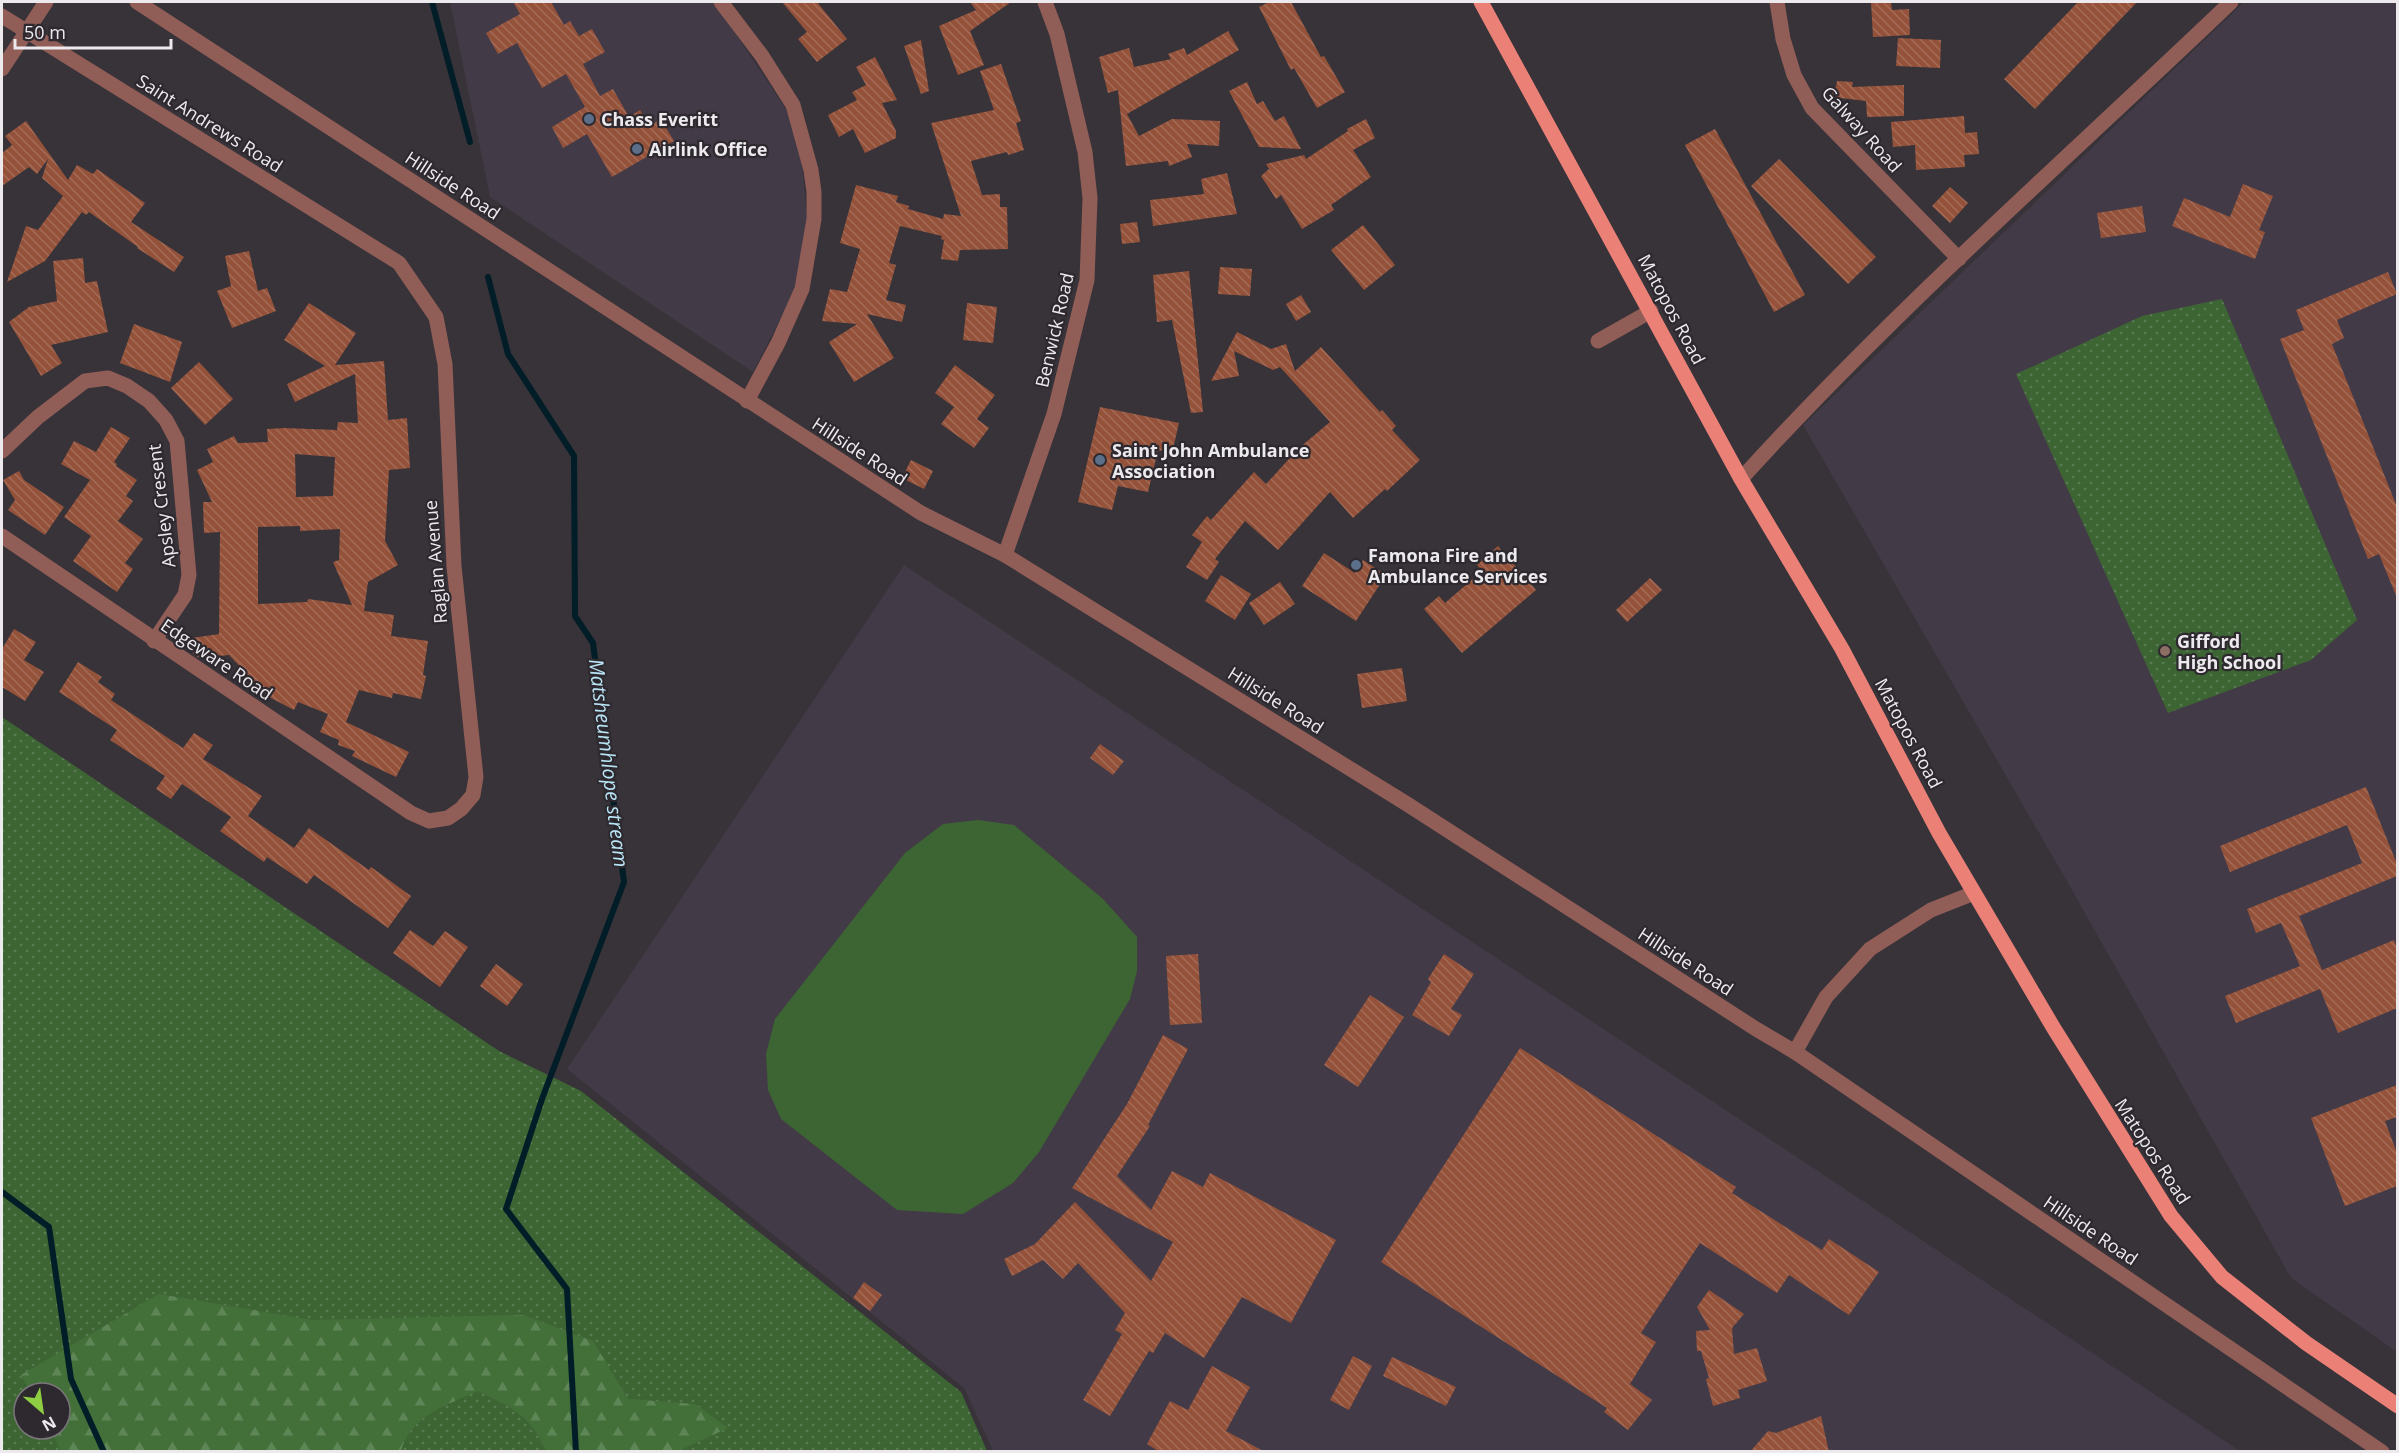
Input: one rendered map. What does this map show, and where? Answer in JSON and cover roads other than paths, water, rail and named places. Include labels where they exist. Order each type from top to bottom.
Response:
[{"type":"main road","name":"Matopos Road","points":[[1480,2],[1741,479],[1842,649],[1939,833],[2124,1142],[2171,1216],[2222,1277],[2306,1343],[2397,1406]]},
{"type":"street","points":[[2,69],[46,2]]},
{"type":"street","name":"Hillside Road","points":[[137,2],[921,513],[1005,555],[1407,804],[1795,1052],[2382,1452]]},
{"type":"street","points":[[721,2],[762,56],[793,105],[811,170],[814,192],[814,219],[802,289],[778,343],[747,401]]},
{"type":"street","name":"Benwick Road","points":[[1005,555],[1054,414],[1087,280],[1090,198],[1085,152],[1057,34],[1045,2]]},
{"type":"street","name":"Galway Road","points":[[1777,2],[1783,39],[1794,75],[1812,108],[1959,259]]},
{"type":"street","points":[[1741,479],[1792,423],[1959,259],[2231,2]]},
{"type":"street","name":"Saint Andrews Road","points":[[2,16],[399,263]]},
{"type":"street","name":"Raglan Avenue","points":[[399,263],[436,317],[445,364],[454,566],[476,777],[473,795],[461,809],[448,818],[429,821],[411,813]]},
{"type":"street","points":[[1598,341],[1651,311]]},
{"type":"street","name":"Apsley Cresent","points":[[2,452],[38,417],[85,381],[108,378],[127,386],[149,401],[166,420],[177,441],[189,575],[186,595],[154,640]]},
{"type":"street","name":"Edgeware Road","points":[[2,537],[411,813]]},
{"type":"street","points":[[1795,1052],[1826,997],[1870,949],[1931,910],[1974,893]]},
{"type":"waterway","points":[[432,2],[470,142]]},
{"type":"waterway","name":"Matsheumhlope stream","points":[[488,277],[508,354],[574,456],[575,616],[593,643],[624,882],[542,1099],[506,1209],[567,1289],[576,1452]]},
{"type":"waterway","points":[[2,1192],[49,1227],[71,1379],[104,1452]]},
{"type":"place","name":"Chass Everitt","points":[[589,119]]},
{"type":"place","name":"Airlink Office","points":[[637,149]]},
{"type":"place","name":"Saint John Ambulance Association","points":[[1100,460]]},
{"type":"place","name":"Famona Fire and Ambulance Services","points":[[1356,565]]},
{"type":"place","name":"Gifford High School","points":[[2165,651]]}]
